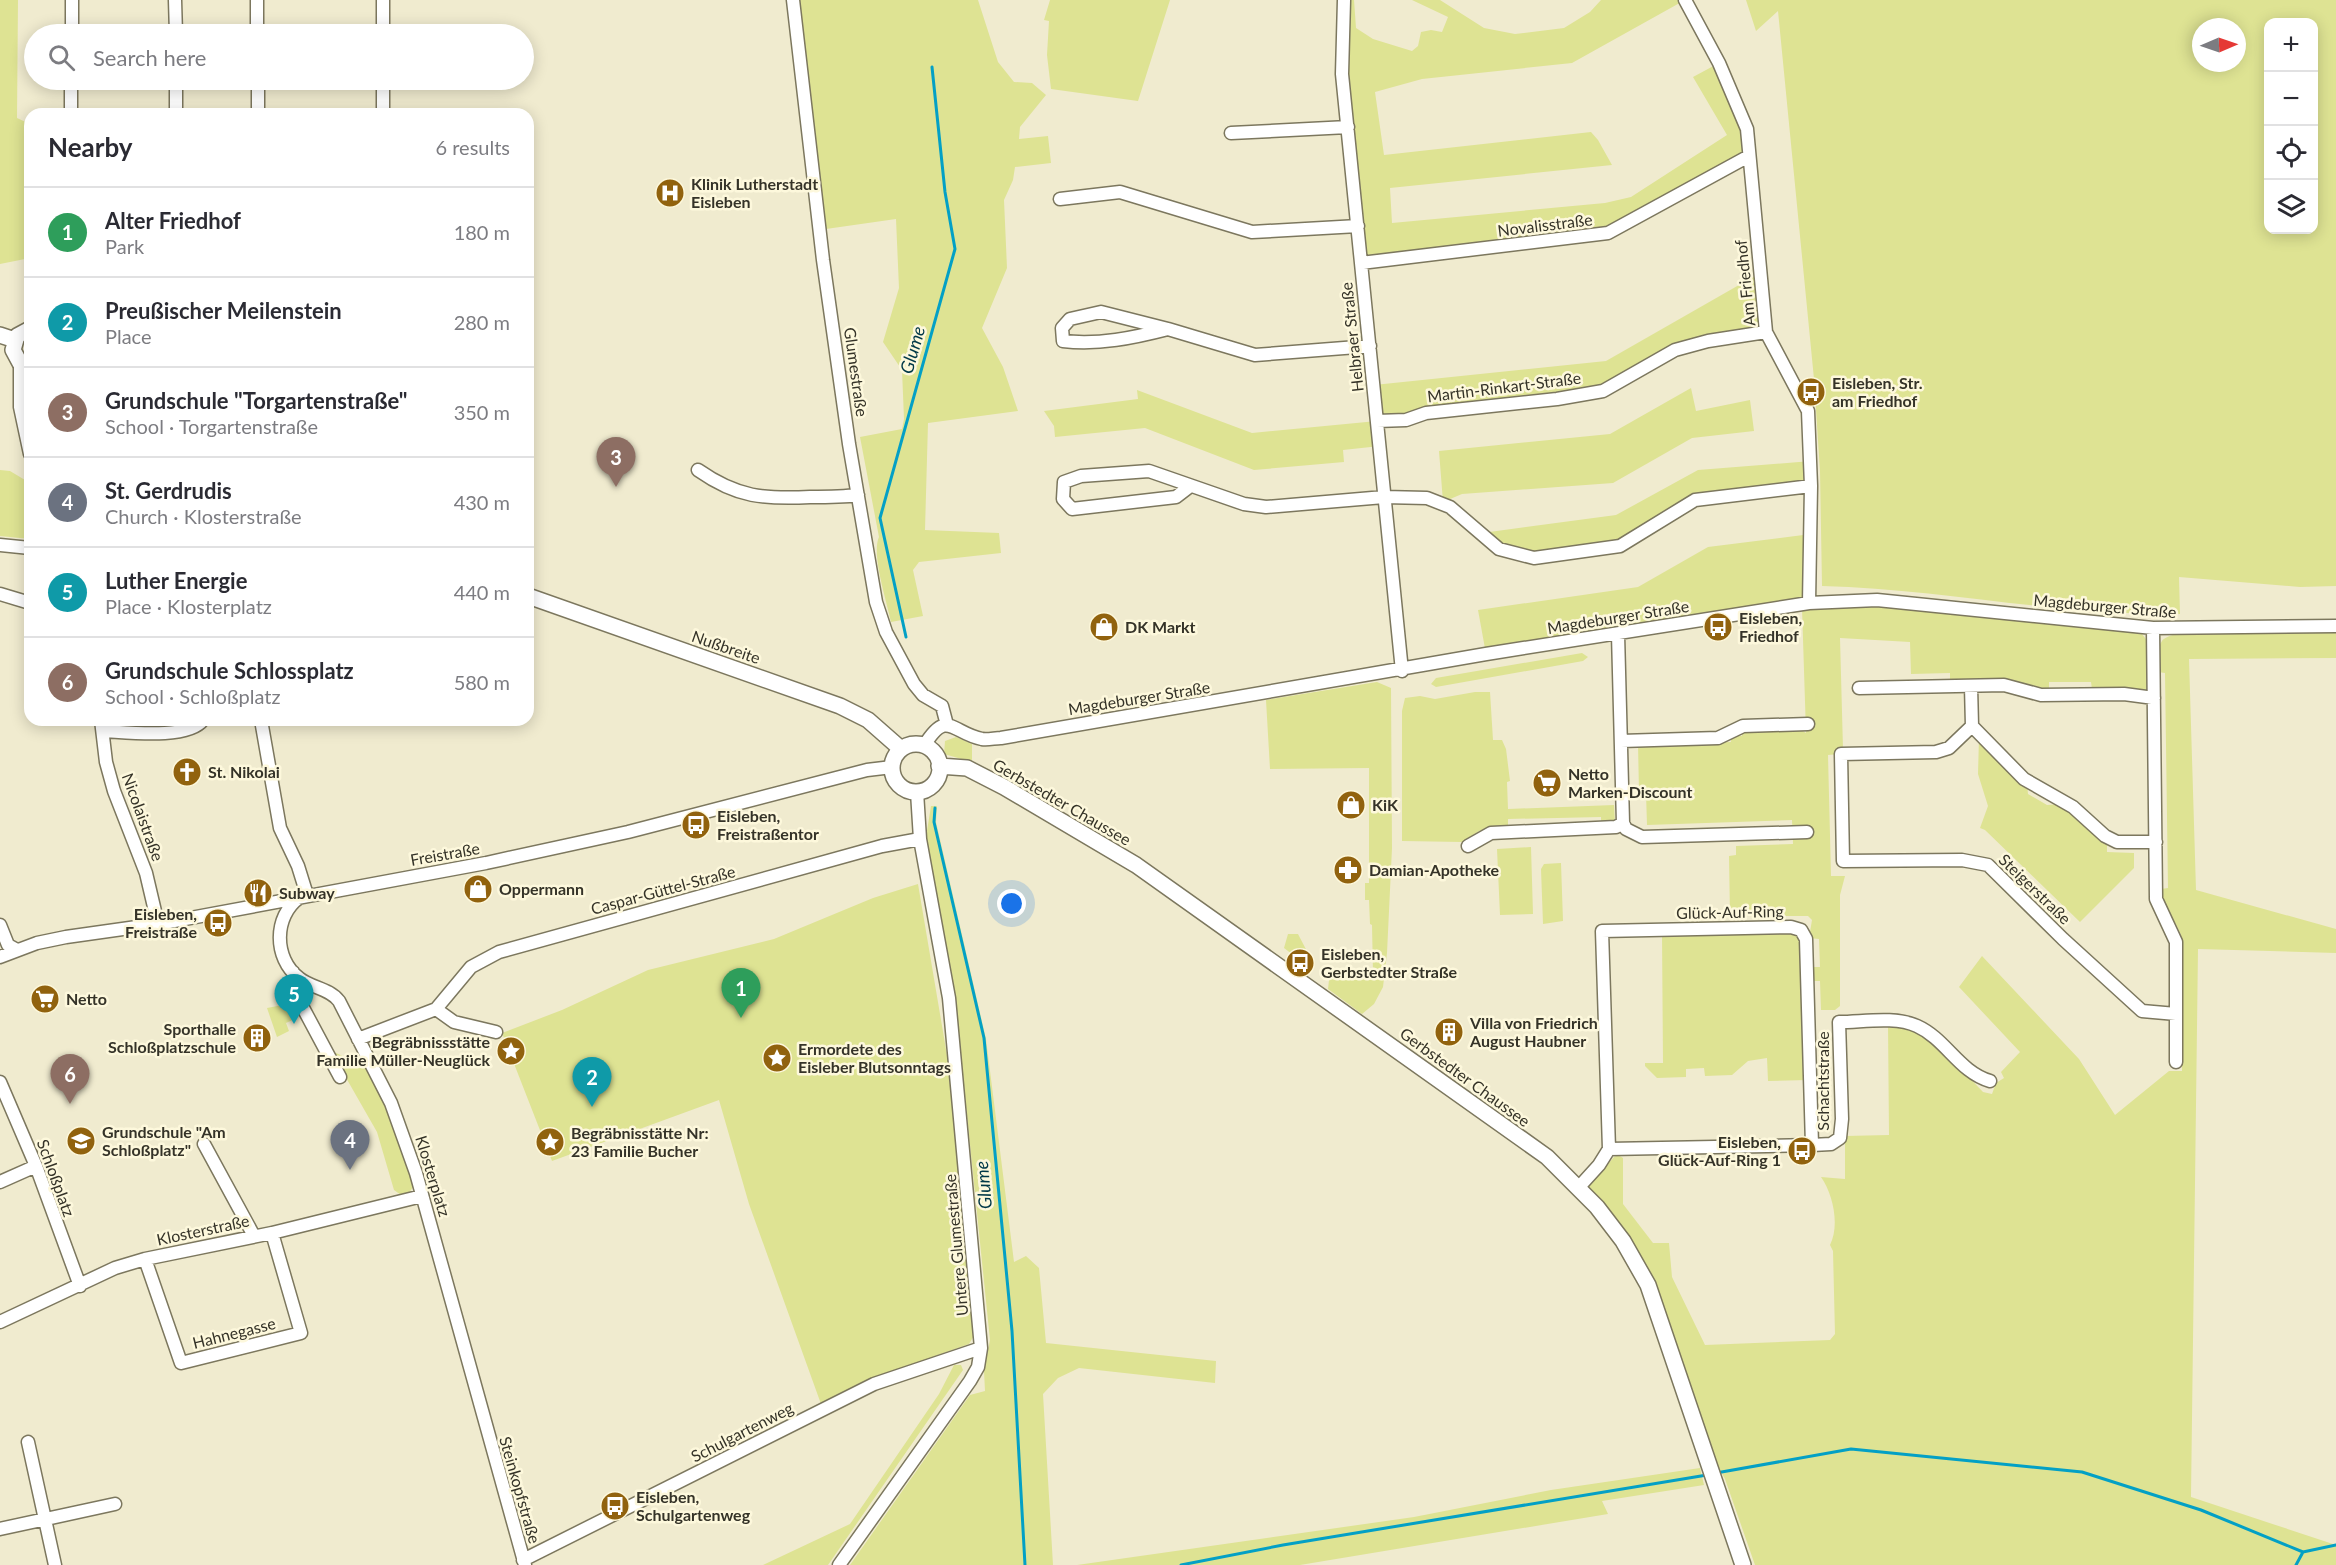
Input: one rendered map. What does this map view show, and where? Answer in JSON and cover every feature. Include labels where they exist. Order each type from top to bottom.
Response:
[{"type":"main road","points":[[24,332],[7,337],[12,350],[24,365]]},
{"type":"main road","name":"Nußbreite","points":[[534,598],[840,706],[867,720],[902,749]]},
{"type":"main road","points":[[912,745],[924,746],[935,755],[939,766],[933,785],[917,792],[909,792],[896,782],[892,767],[895,757],[902,749],[912,745]]},
{"type":"main road","name":"Gerbstedter Chaussee","points":[[939,766],[955,766],[978,774],[1034,803],[1136,865],[1546,1157],[1579,1187],[1623,1241],[1648,1286],[1743,1565]]},
{"type":"street","points":[[72,0],[72,24]]},
{"type":"street","points":[[175,0],[176,24]]},
{"type":"street","points":[[257,0],[257,24]]},
{"type":"street","points":[[383,0],[383,24]]},
{"type":"street","name":"Glumestraße","points":[[793,0],[824,260],[876,602],[886,632],[914,684],[923,695],[942,706],[947,725]]},
{"type":"street","name":"Helbraer Straße","points":[[1344,0],[1342,74],[1402,670]]},
{"type":"street","name":"Am Friedhof","points":[[1685,0],[1719,63],[1746,129],[1766,332],[1808,411],[1811,486],[1809,603]]},
{"type":"street","points":[[71,90],[71,108]]},
{"type":"street","points":[[176,90],[176,108]]},
{"type":"street","points":[[258,90],[258,108]]},
{"type":"street","points":[[383,90],[383,108]]},
{"type":"street","points":[[1231,134],[1348,127]]},
{"type":"street","name":"Novalisstraße","points":[[1361,263],[1608,233],[1749,156]]},
{"type":"street","points":[[1060,199],[1120,192],[1252,232],[1358,226]]},
{"type":"street","points":[[1168,328],[1130,339],[1079,343],[1063,341],[1062,328],[1070,319],[1101,312],[1168,328],[1255,355],[1370,346]]},
{"type":"street","name":"Martin-Rinkart-Straße","points":[[1377,421],[1406,420],[1426,412],[1557,399],[1603,391],[1675,350],[1708,341],[1766,332]]},
{"type":"street","points":[[24,384],[21,400],[24,428]]},
{"type":"street","points":[[699,470],[738,491],[764,499],[858,495]]},
{"type":"street","points":[[1189,487],[1176,497],[1072,509],[1063,499],[1064,482],[1081,476],[1149,471],[1189,487],[1244,504],[1266,507],[1412,496],[1440,501],[1458,513],[1499,549],[1534,558],[1620,546],[1695,500],[1811,486]]},
{"type":"street","points":[[0,545],[24,547]]},
{"type":"street","points":[[0,594],[24,601]]},
{"type":"street","name":"Magdeburger Straße","points":[[947,725],[982,739],[1001,738],[1486,654],[1809,603],[1877,600],[2153,628],[2336,626]]},
{"type":"street","points":[[2153,628],[2156,899],[2176,942],[2176,1062]]},
{"type":"street","points":[[1618,634],[1624,826]]},
{"type":"street","points":[[1859,688],[2004,685],[2041,695],[2124,694],[2154,698]]},
{"type":"street","points":[[1971,686],[1972,726],[2024,779],[2073,807],[2105,836],[2117,842],[2156,842]]},
{"type":"street","points":[[1621,741],[1718,738],[1743,726],[1808,724]]},
{"type":"street","points":[[924,746],[939,726],[947,725]]},
{"type":"street","points":[[102,726],[175,732],[195,726]]},
{"type":"street","name":"Nicolaistraße","points":[[102,726],[106,762],[114,791],[146,873],[158,924]]},
{"type":"street","points":[[262,726],[280,828],[298,866],[303,896],[284,913],[280,933],[286,961],[293,972],[301,1004],[340,1077]]},
{"type":"street","name":"Steigerstraße","points":[[1972,726],[1949,748],[1936,752],[1841,754],[1843,861],[1962,860],[1988,865],[2063,939],[2142,1011],[2176,1014]]},
{"type":"street","name":"Freistraße","points":[[0,957],[66,937],[158,924],[486,863],[628,832],[867,770],[892,767]]},
{"type":"street","points":[[917,792],[920,839]]},
{"type":"street","points":[[1468,846],[1491,833],[1624,826],[1642,837],[1807,832]]},
{"type":"street","name":"Untere Glumestraße","points":[[839,1565],[970,1381],[978,1367],[981,1348],[949,998],[920,839]]},
{"type":"street","name":"Caspar-Güttel-Straße","points":[[436,1009],[471,967],[499,952],[882,846],[920,839]]},
{"type":"street","points":[[0,925],[8,945],[17,950]]},
{"type":"street","name":"Glück-Auf-Ring","points":[[1609,1149],[1602,931],[1791,927],[1801,930],[1806,939],[1812,1145]]},
{"type":"street","name":"Klosterplatz","points":[[293,972],[300,979],[335,996],[391,1103],[422,1196],[484,1423]]},
{"type":"street","points":[[358,1039],[436,1009],[454,1022],[496,1032]]},
{"type":"street","name":"Schachtstraße","points":[[1812,1145],[1831,1144],[1840,1138],[1842,1119],[1839,1022],[1900,1022],[1917,1025],[1930,1033],[1977,1077],[1990,1081]]},
{"type":"street","name":"Schloßplatz","points":[[0,1082],[36,1166],[80,1286]]},
{"type":"street","points":[[204,1144],[254,1236]]},
{"type":"street","points":[[1579,1187],[1599,1165],[1609,1149],[1812,1145]]},
{"type":"street","points":[[0,1182],[36,1166]]},
{"type":"street","name":"Klosterstraße","points":[[0,1322],[115,1268],[422,1196]]},
{"type":"street","name":"Hahnegasse","points":[[146,1259],[181,1363],[301,1333],[272,1233]]},
{"type":"street","name":"Schulgartenweg","points":[[524,1562],[874,1384],[981,1348]]},
{"type":"street","name":"Steinkopfstraße","points":[[484,1423],[524,1562]]},
{"type":"street","points":[[28,1442],[55,1565]]},
{"type":"street","points":[[0,1529],[115,1504]]},
{"type":"green space","points":[[0,0],[18,0],[17,118],[24,121],[24,259],[0,264]]},
{"type":"green space","points":[[798,0],[978,0],[998,62],[1014,82],[1032,83],[1046,95],[1020,127],[1019,139],[1048,136],[1051,163],[1015,167],[1013,180],[1004,200],[1007,268],[982,328],[1003,367],[1018,411],[928,423],[925,530],[999,533],[1001,553],[919,562],[913,570],[923,616],[891,622],[878,566],[879,537],[860,437],[902,429],[904,419],[902,370],[883,342],[899,288],[896,219],[826,229]]},
{"type":"green space","points":[[1050,0],[1170,0],[1138,101],[1051,89],[1047,55],[1049,21],[1044,20]]},
{"type":"green space","points":[[1344,0],[1354,0],[1356,28],[1373,39],[1412,51],[1418,46],[1421,32],[1431,30],[1442,32],[1448,17],[1412,0],[1440,0],[1484,28],[1515,34],[1564,28],[1590,12],[1601,0],[1685,0],[1572,63],[1422,79],[1375,92],[1384,155],[1591,132],[1612,165],[1390,188],[1392,223],[1605,203],[1631,197],[1727,135],[1693,77],[1719,63],[1747,129],[1749,156],[1618,228],[1361,263],[1353,187]]},
{"type":"green space","points":[[1746,0],[2336,0],[2336,586],[2300,587],[2179,577],[2180,614],[2090,611],[1912,592],[1822,586],[1820,471],[1814,379],[1778,11],[1756,31]]},
{"type":"green space","points":[[1760,273],[1766,332],[1708,341],[1615,385],[1426,413],[1378,430],[1380,446],[1343,450],[1344,462],[1254,470],[1145,428],[1055,437],[1054,426],[1044,411],[1138,399],[1137,390],[1252,433],[1377,421],[1374,385],[1606,361]]},
{"type":"green space","points":[[1691,388],[1696,411],[1750,400],[1754,431],[1692,438],[1613,483],[1462,494],[1443,502],[1439,451],[1610,434]]},
{"type":"green space","points":[[1811,461],[1811,486],[1705,499],[1620,546],[1515,555],[1482,533],[1616,515],[1698,470]]},
{"type":"green space","points":[[0,470],[10,471],[24,479],[24,538],[0,536]]},
{"type":"green space","points":[[1811,534],[1809,603],[1486,654],[1478,610],[1638,587],[1708,547]]},
{"type":"green space","points":[[1878,606],[2097,627],[2142,634],[2149,643],[2149,692],[2092,689],[2091,682],[2049,682],[2049,690],[1950,681],[1950,673],[1911,674],[1910,642],[1840,638],[1843,749],[1839,754],[1828,755],[1831,876],[1845,876],[1840,895],[1840,1006],[1835,1010],[1821,1010],[1820,981],[1811,981],[1810,967],[1820,967],[1819,939],[1809,938],[1812,920],[1808,916],[1730,916],[1729,856],[1736,855],[1736,846],[1793,844],[1792,820],[1647,825],[1646,793],[1639,792],[1638,744],[1731,742],[1731,736],[1742,736],[1742,730],[1798,728],[1806,733],[1802,608]]},
{"type":"green space","points":[[2272,626],[2336,626],[2336,658],[2189,659],[2196,890],[2336,929],[2336,953],[2198,949],[2191,1497],[2336,1545],[2336,1565],[1755,1565],[1725,1479],[1718,1466],[1715,1467],[1653,1287],[1590,1193],[1589,1186],[1614,1157],[1618,1155],[1623,1158],[1623,1204],[1653,1243],[1669,1243],[1672,1277],[1705,1345],[1830,1340],[1835,1334],[1833,1251],[1830,1245],[1835,1219],[1829,1192],[1821,1177],[1845,1179],[1845,1136],[1889,1135],[1888,1025],[1918,1033],[1930,1040],[1942,1049],[1983,1092],[1992,1094],[1996,1083],[2004,1078],[2001,1072],[2020,1052],[1959,987],[1982,956],[2079,1059],[2115,1115],[2169,1071],[2182,1071],[2181,935],[2163,902],[2161,889],[2168,888],[2165,673],[2158,672],[2160,644],[2172,635],[2191,631]]},
{"type":"green space","points":[[1582,653],[1588,657],[1583,661],[1436,687],[1431,684],[1436,678]]},
{"type":"green space","points":[[1377,682],[1391,688],[1392,848],[1383,987],[1374,1004],[1362,1014],[1328,989],[1329,980],[1334,975],[1373,974],[1372,925],[1370,924],[1369,900],[1365,900],[1365,883],[1369,883],[1369,768],[1270,769],[1266,700]]},
{"type":"green space","points":[[1475,692],[1490,692],[1493,740],[1502,740],[1506,749],[1510,781],[1507,782],[1508,809],[1614,805],[1615,823],[1601,824],[1601,817],[1508,819],[1508,826],[1479,831],[1462,842],[1402,841],[1402,711],[1405,698],[1420,696],[1435,699]]},
{"type":"green space","points":[[956,737],[972,744],[972,762],[944,754],[945,741]]},
{"type":"green space","points":[[1979,737],[2027,784],[2028,794],[2047,805],[2064,804],[2107,842],[2107,852],[2134,853],[2134,868],[2080,922],[1985,830],[1980,828],[1988,806],[1978,774]]},
{"type":"green space","points":[[931,806],[937,806],[936,822],[986,1039],[1014,1262],[1026,1256],[1039,1268],[1046,1343],[1216,1361],[1215,1383],[1079,1368],[1058,1378],[1043,1394],[1053,1565],[850,1565],[970,1395],[985,1391],[984,1371],[990,1340],[954,988],[926,837]]},
{"type":"green space","points":[[1531,847],[1533,914],[1500,915],[1497,849]]},
{"type":"green space","points":[[1561,863],[1563,921],[1543,924],[1541,869],[1544,864]]},
{"type":"green space","points":[[918,884],[951,1079],[975,1334],[969,1344],[876,1377],[821,1404],[749,1204],[719,1100],[552,1161],[502,1033],[562,1010],[648,970],[774,939],[873,898]]},
{"type":"green space","points":[[1793,932],[1800,937],[1804,947],[1807,1080],[1768,1081],[1767,1058],[1748,1061],[1732,1075],[1705,1076],[1704,1068],[1686,1069],[1686,1077],[1657,1078],[1645,1066],[1645,1063],[1663,1063],[1662,933]]},
{"type":"green space","points":[[1288,934],[1298,934],[1311,959],[1309,967],[1284,948]]},
{"type":"green space","points":[[288,1004],[295,1019],[286,1023],[289,1031],[277,1037],[267,1008]]},
{"type":"green space","points":[[336,1053],[368,1067],[394,1126],[410,1171],[414,1186],[408,1194],[401,1195],[394,1190],[377,1132],[333,1055]]},
{"type":"green space","points":[[954,1365],[961,1365],[963,1370],[828,1565],[763,1565],[850,1524],[939,1394]]},
{"type":"green space","points":[[1700,1468],[1704,1485],[1602,1501],[1608,1514],[1300,1565],[1077,1565],[1414,1517],[1551,1490]]},
{"type":"waterway","name":"Glume","points":[[906,637],[880,518],[955,249],[945,192],[932,67]]},
{"type":"waterway","name":"Glume","points":[[935,808],[934,822],[984,1038],[1012,1331],[1025,1565]]},
{"type":"waterway","points":[[1716,1473],[1851,1449],[2082,1472],[2201,1510],[2303,1552]]},
{"type":"waterway","points":[[1181,1565],[1283,1545],[1707,1475]]},
{"type":"waterway","points":[[2296,1565],[2303,1552],[2336,1545]]},
{"type":"place","name":"Klinik Lutherstadt Eisleben","points":[[670,193]]},
{"type":"place","name":"Eisleben, Str. am Friedhof","points":[[1811,392]]},
{"type":"place","name":"Grundschule \"Torgartenstraße\"","points":[[616,487]]},
{"type":"place","name":"DK Markt","points":[[1104,627]]},
{"type":"place","name":"Eisleben, Friedhof","points":[[1718,627]]},
{"type":"place","name":"St. Nikolai","points":[[187,772]]},
{"type":"place","name":"Netto Marken-Discount","points":[[1547,783]]},
{"type":"place","name":"KiK","points":[[1351,805]]},
{"type":"place","name":"Eisleben, Freistraßentor","points":[[696,825]]},
{"type":"place","name":"Damian-Apotheke","points":[[1348,870]]},
{"type":"place","name":"Oppermann","points":[[478,889]]},
{"type":"place","name":"Subway","points":[[258,893]]},
{"type":"place","name":"Eisleben, Freistraße","points":[[218,923]]},
{"type":"place","name":"Eisleben, Gerbstedter Straße","points":[[1300,963]]},
{"type":"place","name":"Netto","points":[[45,999]]},
{"type":"place","name":"Alter Friedhof","points":[[741,1018]]},
{"type":"place","name":"Luther Energie","points":[[294,1024]]},
{"type":"place","name":"Villa von Friedrich August Haubner","points":[[1449,1032]]},
{"type":"place","name":"Sporthalle Schloßplatzschule","points":[[257,1038]]},
{"type":"place","name":"Begräbnissstätte Familie Müller-Neuglück","points":[[511,1051]]},
{"type":"place","name":"Ermordete des Eisleber Blutsonntags","points":[[777,1058]]},
{"type":"place","name":"Grundschule Schlossplatz","points":[[70,1104]]},
{"type":"place","name":"Preußischer Meilenstein","points":[[592,1107]]},
{"type":"place","name":"Grundschule \"Am Schloßplatz\"","points":[[81,1141]]},
{"type":"place","name":"Begräbnisstätte Nr: 23 Familie Bucher","points":[[550,1142]]},
{"type":"place","name":"Eisleben, Glück-Auf-Ring 1","points":[[1802,1151]]},
{"type":"place","name":"St. Gerdrudis","points":[[350,1170]]},
{"type":"place","name":"Eisleben, Schulgartenweg","points":[[615,1506]]}]
